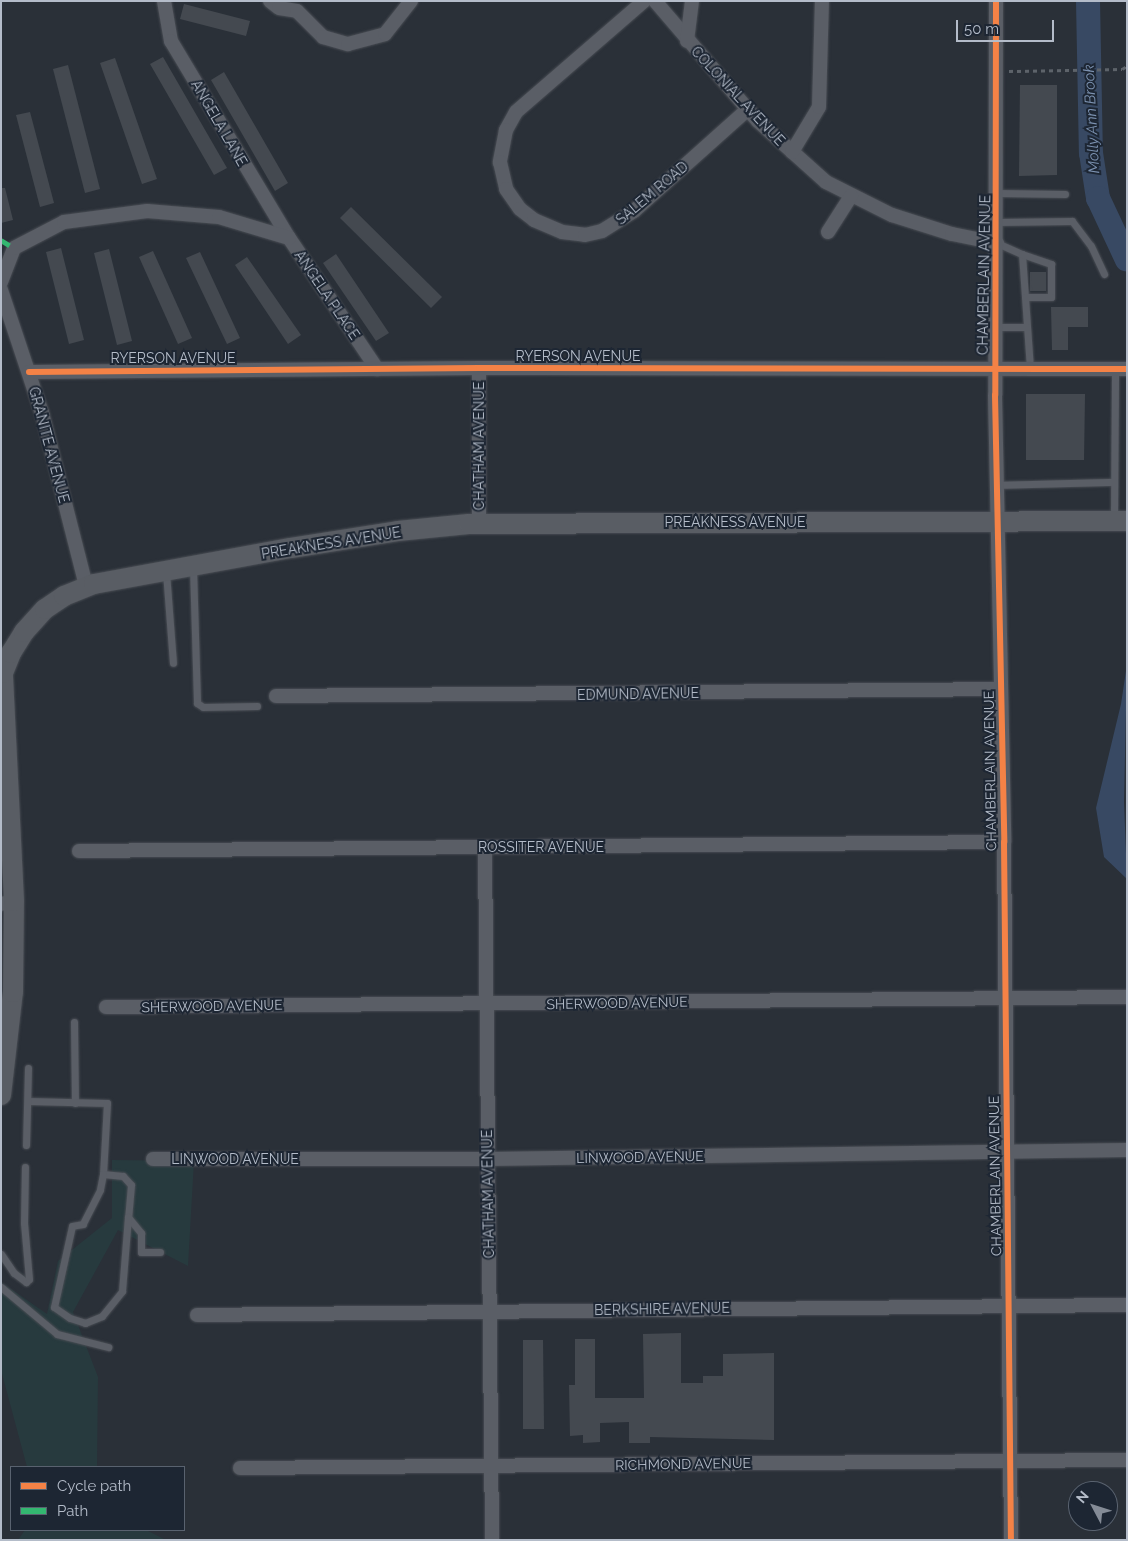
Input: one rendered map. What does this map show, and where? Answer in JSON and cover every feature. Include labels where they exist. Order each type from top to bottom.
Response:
[{"type":"main road","name":"PREAKNESS AVENUE","points":[[1,1096],[4,1054],[13,992],[7,903],[3,673],[11,653],[24,632],[45,609],[86,586],[398,531],[479,524],[1120,520]]},
{"type":"street","name":"ANGELA LANE","points":[[164,1],[171,41],[289,238]]},
{"type":"street","points":[[270,1],[279,8],[298,6],[323,37],[356,43],[385,34],[411,1]]},
{"type":"street","name":"SALEM ROAD","points":[[644,1],[516,112],[506,130],[500,162],[506,189],[520,209],[534,220],[562,232],[585,235],[602,231],[634,211],[748,109]]},
{"type":"street","name":"COLONIAL AVENUE","points":[[654,1],[748,109],[826,182],[851,196],[923,226],[997,243]]},
{"type":"street","points":[[687,41],[692,1]]},
{"type":"street","points":[[792,152],[819,107],[822,1]]},
{"type":"street","name":"CHAMBERLAIN AVENUE","points":[[996,1],[998,193],[996,327],[997,485],[1004,842],[1011,1540]]},
{"type":"street","points":[[828,232],[851,196]]},
{"type":"street","name":"ANGELA PLACE","points":[[1,282],[14,248],[64,222],[147,211],[219,217],[289,238],[377,369]]},
{"type":"street","name":"GRANITE AVENUE","points":[[1,290],[29,372],[86,586]]},
{"type":"street","name":"RYERSON AVENUE","points":[[29,372],[479,368],[1121,369]]},
{"type":"street","name":"CHATHAM AVENUE","points":[[479,368],[479,524]]},
{"type":"street","name":"EDMUND AVENUE","points":[[276,696],[1001,689]]},
{"type":"street","name":"ROSSITER AVENUE","points":[[79,851],[1004,842]]},
{"type":"street","name":"CHATHAM AVENUE","points":[[485,848],[492,1540]]},
{"type":"street","name":"SHERWOOD AVENUE","points":[[106,1007],[1127,997]]},
{"type":"street","name":"LINWOOD AVENUE","points":[[153,1159],[488,1159],[1127,1150]]},
{"type":"street","name":"BERKSHIRE AVENUE","points":[[197,1316],[1127,1306]]},
{"type":"street","name":"RICHMOND AVENUE","points":[[240,1468],[1127,1460]]},
{"type":"lane","points":[[998,193],[1065,194]]},
{"type":"lane","points":[[997,222],[1072,221],[1091,246],[1104,274]]},
{"type":"lane","points":[[997,243],[1051,264],[1051,298],[1025,297]]},
{"type":"lane","points":[[1022,254],[1030,369]]},
{"type":"lane","points":[[996,327],[1026,327]]},
{"type":"lane","points":[[1120,520],[1114,482],[1121,369]]},
{"type":"lane","points":[[997,485],[1114,482]]},
{"type":"lane","points":[[194,567],[197,703],[203,707],[257,706]]},
{"type":"lane","points":[[166,572],[173,663]]},
{"type":"lane","points":[[74,1022],[75,1103]]},
{"type":"lane","points":[[26,1145],[29,1101],[28,1068]]},
{"type":"lane","points":[[29,1101],[107,1103],[103,1174],[100,1190],[84,1224],[72,1226],[54,1306],[70,1318],[85,1323],[102,1316],[122,1291],[131,1185],[124,1176],[103,1174]]},
{"type":"lane","points":[[1,1254],[14,1274],[26,1282],[29,1279],[24,1223],[25,1167]]},
{"type":"lane","points":[[128,1217],[141,1233],[141,1252],[160,1252]]},
{"type":"lane","points":[[1,1287],[57,1334],[108,1347]]},
{"type":"path","points":[[996,71],[1122,69],[1127,66]]},
{"type":"green space","points":[[112,1160],[194,1161],[188,1266],[118,1230],[73,1312],[98,1377],[97,1466],[27,1466],[1,1370],[1,1282],[47,1314],[58,1261],[112,1218]]},
{"type":"green space","points":[[24,1531],[148,1531],[166,1540],[18,1540]]},
{"type":"water","points":[[1127,664],[1124,802],[1127,879],[1104,857],[1096,808],[1121,704]]},
{"type":"building","points":[[184,4],[250,21],[246,36],[180,19]]},
{"type":"building","points":[[163,57],[227,168],[214,175],[150,64]]},
{"type":"building","points":[[115,58],[157,179],[142,184],[100,63]]},
{"type":"building","points":[[68,65],[100,189],[85,193],[53,69]]},
{"type":"building","points":[[224,72],[288,183],[275,191],[211,80]]},
{"type":"building","points":[[1020,85],[1057,85],[1057,175],[1019,176]]},
{"type":"building","points":[[30,112],[54,203],[40,207],[16,115]]},
{"type":"building","points":[[1,188],[5,188],[13,220],[1,223]]},
{"type":"building","points":[[351,207],[442,297],[431,308],[340,218]]},
{"type":"building","points":[[61,248],[84,340],[69,344],[46,252]]},
{"type":"building","points":[[109,249],[132,341],[117,345],[94,253]]},
{"type":"building","points":[[153,251],[192,338],[178,344],[139,257]]},
{"type":"building","points":[[200,252],[240,338],[227,344],[186,258]]},
{"type":"building","points":[[336,254],[389,333],[376,341],[323,263]]},
{"type":"building","points":[[247,257],[301,335],[288,344],[235,265]]},
{"type":"building","points":[[1030,272],[1046,272],[1046,291],[1030,291]]},
{"type":"building","points":[[1051,307],[1088,307],[1088,327],[1068,327],[1068,350],[1052,350]]},
{"type":"building","points":[[1026,394],[1085,394],[1084,460],[1026,460]]},
{"type":"building","points":[[681,1333],[681,1383],[703,1383],[703,1376],[723,1376],[723,1354],[774,1353],[774,1440],[650,1437],[650,1443],[629,1443],[629,1422],[600,1423],[600,1442],[583,1443],[583,1435],[570,1436],[569,1385],[575,1385],[575,1339],[595,1339],[595,1398],[644,1398],[643,1334]]},
{"type":"building","points":[[523,1340],[543,1340],[544,1429],[523,1429]]},
{"type":"waterway","name":"Molly Ann Brook","points":[[1088,1],[1091,153],[1098,198],[1127,260]]},
{"type":"marked path","points":[[1,240],[14,248]]},
{"type":"cycle path","points":[[996,1],[995,395],[1004,842],[1011,1540]]},
{"type":"cycle path","points":[[29,372],[479,368],[1127,369]]}]
